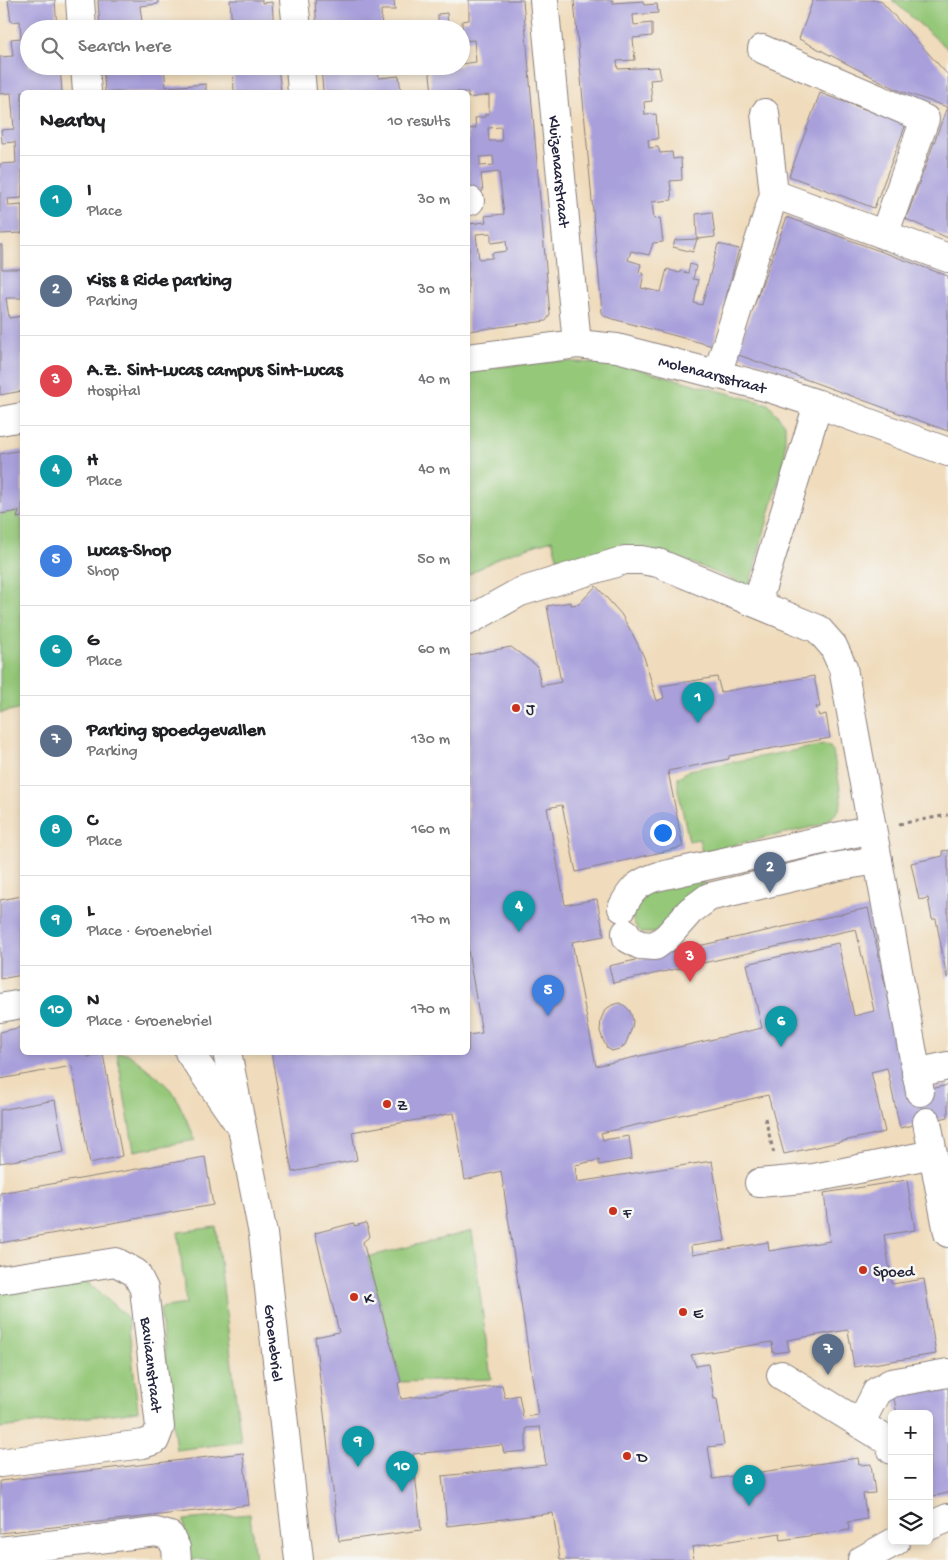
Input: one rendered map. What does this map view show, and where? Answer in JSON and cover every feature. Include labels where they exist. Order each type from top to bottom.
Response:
[{"type":"street","points":[[80,0],[81,20]]},
{"type":"street","points":[[294,0],[296,20]]},
{"type":"street","name":"Kluizenaarstraat","points":[[544,0],[577,344]]},
{"type":"street","points":[[762,49],[924,119],[884,235]]},
{"type":"street","points":[[86,75],[87,90]]},
{"type":"street","points":[[301,75],[302,90]]},
{"type":"street","points":[[717,375],[774,194],[765,113]]},
{"type":"street","points":[[774,194],[948,258]]},
{"type":"street","name":"Molenaarsstraat","points":[[470,358],[577,344],[617,348],[769,388],[948,452]]},
{"type":"street","points":[[757,603],[818,404]]},
{"type":"street","points":[[0,421],[20,417]]},
{"type":"street","points":[[470,620],[520,592],[625,560],[641,560],[658,563],[818,629],[833,646],[843,668],[918,1082],[948,1066]]},
{"type":"street","points":[[872,828],[641,882],[628,895],[624,921],[628,938],[640,945],[655,946],[667,937],[690,912],[709,897],[840,866],[878,860]]},
{"type":"street","points":[[0,1008],[20,1004]]},
{"type":"street","points":[[191,1055],[241,1127]]},
{"type":"street","name":"Groenebriel","points":[[228,1055],[263,1234],[299,1560]]},
{"type":"street","points":[[927,1122],[948,1233]]},
{"type":"street","points":[[759,1183],[814,1178],[932,1154]]},
{"type":"street","name":"Baviaanstraat","points":[[0,1280],[116,1262],[136,1273],[144,1290],[160,1427],[155,1440],[144,1444],[0,1463]]},
{"type":"street","points":[[860,1424],[877,1391],[891,1383],[948,1373]]},
{"type":"street","points":[[781,1375],[888,1441]]},
{"type":"street","points":[[933,1524],[948,1518]]},
{"type":"street","points":[[0,1551],[156,1532],[170,1536],[176,1548],[177,1560]]},
{"type":"street","points":[[862,1560],[889,1545]]},
{"type":"path","points":[[872,828],[948,815]]},
{"type":"green space","points":[[892,0],[948,0],[948,49]]},
{"type":"green space","points":[[555,361],[620,364],[768,404],[785,424],[785,458],[749,586],[662,551],[560,566],[552,540],[504,555],[470,574],[470,370]]},
{"type":"green space","points":[[19,511],[17,518],[20,517],[20,708],[0,713],[0,514]]},
{"type":"green space","points":[[824,745],[830,747],[833,752],[841,798],[838,811],[828,820],[817,826],[702,852],[699,839],[689,841],[678,790],[678,778],[689,770]]},
{"type":"green space","points":[[701,873],[705,890],[654,933],[642,933],[634,924],[632,906],[635,895]]},
{"type":"green space","points":[[117,1055],[130,1055],[158,1077],[174,1093],[196,1140],[134,1151]]},
{"type":"green space","points":[[216,1227],[241,1442],[176,1450],[160,1308],[186,1304],[178,1232]]},
{"type":"green space","points":[[472,1231],[491,1379],[401,1382],[367,1257]]},
{"type":"green space","points":[[71,1280],[89,1283],[128,1318],[138,1411],[0,1428],[0,1292]]},
{"type":"green space","points":[[250,1514],[255,1560],[188,1560],[184,1520]]},
{"type":"building","points":[[8,0],[55,0],[56,20],[20,20],[11,22]]},
{"type":"building","points":[[98,0],[158,0],[158,4],[140,6],[142,20],[99,20]]},
{"type":"building","points":[[230,0],[262,0],[262,3],[272,2],[273,20],[231,20]]},
{"type":"building","points":[[315,0],[394,0],[395,10],[381,10],[382,20],[316,20]]},
{"type":"building","points":[[469,0],[523,0],[550,315],[546,321],[470,331],[470,224],[486,222],[485,216],[504,214],[499,172],[481,174],[483,191],[470,194],[470,129],[476,128],[475,118],[485,117],[485,114],[489,114],[489,95],[470,98],[470,90],[432,90],[430,75],[470,75],[470,63],[476,62],[474,40],[470,40]],"holes":[[[501,127],[502,141],[489,141],[488,128]],[[493,156],[494,165],[480,166],[480,157]],[[491,233],[491,243],[506,241],[507,251],[492,253],[492,258],[479,259],[476,234]]]},
{"type":"building","points":[[574,0],[613,0],[613,3],[643,1],[644,5],[657,4],[658,13],[633,15],[634,25],[652,23],[652,36],[633,38],[635,60],[617,61],[618,69],[659,67],[661,79],[650,80],[652,101],[644,102],[645,115],[656,114],[658,139],[648,140],[649,148],[658,147],[660,153],[672,152],[673,159],[681,158],[682,180],[670,181],[672,200],[652,202],[654,219],[660,218],[663,242],[653,243],[649,255],[631,251],[628,260],[641,264],[639,272],[644,274],[641,288],[661,292],[667,269],[679,273],[680,271],[688,273],[690,264],[696,266],[693,279],[699,280],[694,303],[702,305],[718,244],[739,249],[713,346],[613,319],[604,316],[602,312]]},
{"type":"building","points":[[813,0],[880,0],[948,75],[948,238],[906,219],[947,107],[898,90],[799,39]]},
{"type":"building","points":[[447,13],[447,20],[438,20],[438,14]]},
{"type":"building","points":[[20,38],[20,75],[61,75],[62,90],[20,90],[20,198],[8,199],[9,206],[20,205],[20,233],[0,234],[0,164],[16,163],[15,142],[2,143],[1,130],[14,129],[11,93],[0,94],[0,57],[13,56],[11,39]]},
{"type":"building","points":[[104,75],[165,75],[166,87],[206,84],[206,90],[105,90]]},
{"type":"building","points":[[233,75],[279,75],[281,90],[234,90]]},
{"type":"building","points":[[322,75],[379,75],[379,78],[399,76],[401,90],[323,90]]},
{"type":"building","points":[[820,93],[906,124],[874,208],[789,176]]},
{"type":"building","points":[[712,212],[715,237],[697,239],[696,214]]},
{"type":"building","points":[[787,217],[948,276],[948,431],[736,354]]},
{"type":"building","points":[[697,239],[693,252],[673,247],[675,240]]},
{"type":"building","points":[[0,245],[2,245],[2,269],[20,269],[20,298],[6,298],[9,318],[20,316],[20,391],[0,395]]},
{"type":"building","points":[[20,450],[20,517],[17,518],[19,511],[0,514],[0,454]]},
{"type":"building","points":[[596,586],[621,614],[644,657],[657,701],[664,698],[661,686],[717,677],[721,692],[814,676],[820,707],[816,707],[819,716],[826,714],[830,738],[729,756],[729,759],[668,771],[683,847],[576,872],[562,805],[547,808],[565,905],[597,899],[604,936],[572,942],[596,1066],[762,1028],[747,964],[838,943],[854,1016],[874,1011],[856,929],[613,983],[609,966],[868,908],[910,1094],[948,1085],[948,1117],[900,1128],[887,1068],[871,1072],[885,1132],[784,1154],[768,1095],[601,1133],[603,1140],[629,1136],[632,1159],[599,1165],[599,1160],[575,1165],[577,1182],[712,1161],[725,1241],[691,1246],[692,1255],[768,1242],[769,1251],[830,1241],[824,1193],[907,1180],[915,1230],[884,1235],[892,1284],[924,1279],[936,1354],[854,1367],[848,1330],[787,1340],[789,1351],[773,1353],[772,1342],[691,1355],[696,1366],[708,1364],[714,1399],[717,1399],[724,1445],[708,1447],[713,1479],[858,1458],[859,1465],[871,1464],[875,1493],[863,1494],[867,1519],[848,1522],[849,1530],[781,1540],[780,1533],[692,1547],[694,1560],[560,1560],[553,1513],[447,1526],[442,1476],[546,1465],[540,1427],[526,1428],[526,1451],[504,1453],[502,1445],[413,1454],[421,1530],[339,1541],[315,1337],[339,1332],[315,1233],[354,1223],[354,1226],[366,1223],[370,1236],[363,1242],[401,1382],[398,1383],[401,1399],[502,1385],[505,1398],[519,1395],[523,1417],[538,1415],[501,1171],[465,1180],[454,1113],[352,1132],[357,1160],[292,1172],[272,1055],[470,1055],[470,1035],[482,1033],[470,963],[470,655],[511,647],[537,666],[541,686],[561,682],[547,606],[571,602],[571,605],[579,604]]},
{"type":"building","points":[[948,850],[947,978],[936,919],[932,919],[928,898],[919,900],[911,863],[943,856],[942,851]]},
{"type":"building","points":[[20,896],[20,975],[0,979],[0,900]]},
{"type":"building","points":[[619,1003],[630,1011],[633,1021],[632,1028],[625,1045],[612,1051],[607,1048],[603,1040],[600,1031],[601,1019],[605,1010]]},
{"type":"building","points":[[20,1027],[20,1055],[88,1055],[88,1057],[103,1055],[122,1156],[90,1163],[72,1066],[0,1079],[0,1032]]},
{"type":"building","points":[[55,1100],[64,1152],[0,1163],[0,1110]]},
{"type":"building","points":[[205,1157],[213,1205],[0,1243],[0,1193]]},
{"type":"building","points":[[948,1382],[948,1493],[933,1496],[933,1410],[896,1410],[893,1393]]},
{"type":"building","points":[[243,1453],[249,1505],[0,1533],[0,1481]]},
{"type":"place","name":"J","points":[[516,708]]},
{"type":"place","name":"I","points":[[698,723]]},
{"type":"place","name":"Kiss & Ride parking","points":[[770,893]]},
{"type":"place","name":"H","points":[[519,932]]},
{"type":"place","name":"A.Z. Sint-Lucas campus Sint-Lucas","points":[[690,982]]},
{"type":"place","name":"Lucas-Shop","points":[[548,1016]]},
{"type":"place","name":"G","points":[[781,1047]]},
{"type":"place","name":"Z","points":[[387,1104]]},
{"type":"place","name":"F","points":[[613,1211]]},
{"type":"place","name":"Spoed","points":[[863,1270]]},
{"type":"place","name":"K","points":[[354,1297]]},
{"type":"place","name":"E","points":[[683,1312]]},
{"type":"place","name":"Parking spoedgevallen","points":[[828,1375]]},
{"type":"place","name":"D","points":[[627,1456]]},
{"type":"place","name":"L","points":[[358,1467]]},
{"type":"place","name":"N","points":[[402,1492]]},
{"type":"place","name":"C","points":[[749,1506]]}]
